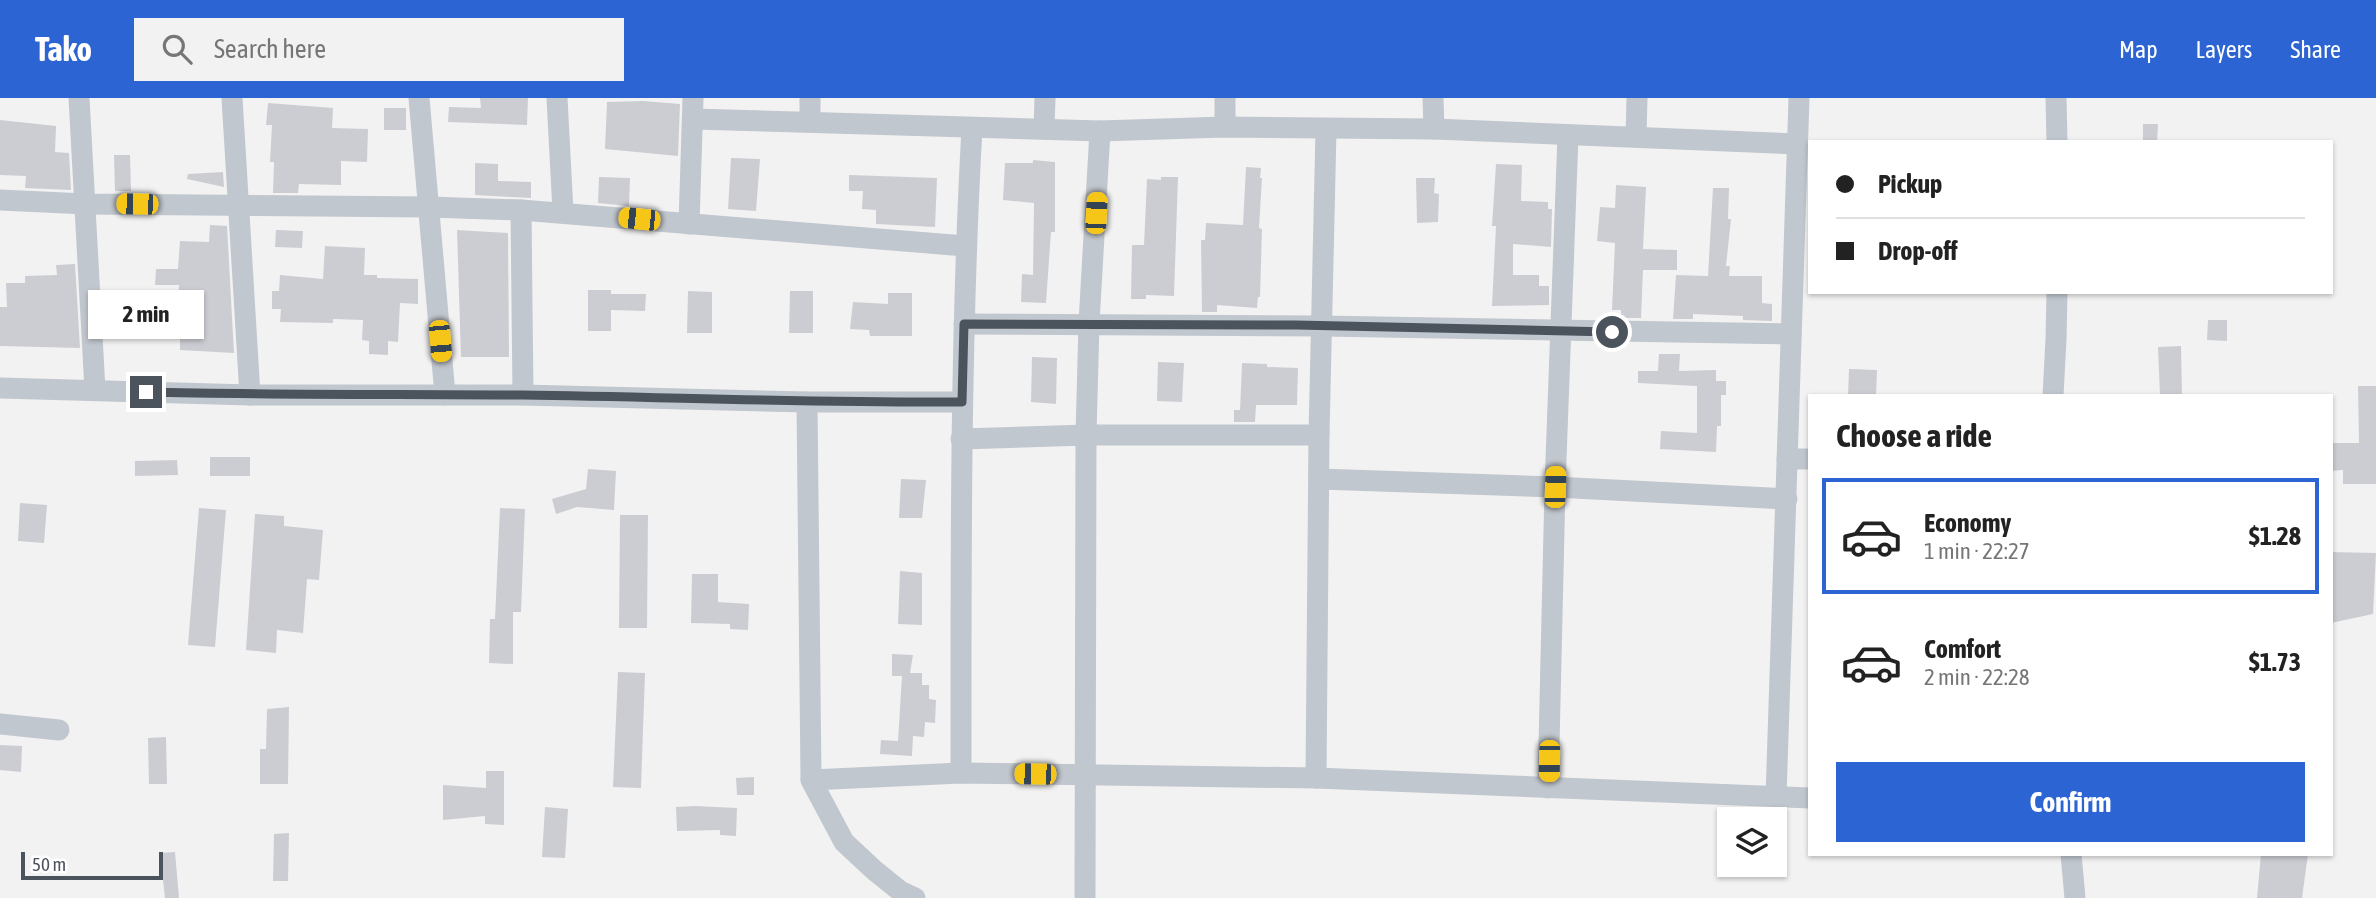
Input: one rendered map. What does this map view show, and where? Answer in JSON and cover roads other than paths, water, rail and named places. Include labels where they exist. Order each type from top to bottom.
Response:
[{"type":"street","points":[[79,98],[95,390]]},
{"type":"street","points":[[232,98],[250,395]]},
{"type":"street","points":[[419,98],[445,396]]},
{"type":"street","points":[[557,98],[563,212]]},
{"type":"street","points":[[810,98],[810,122]]},
{"type":"street","points":[[1044,129],[1045,98]]},
{"type":"street","points":[[1225,98],[1225,127]]},
{"type":"street","points":[[1433,98],[1434,129]]},
{"type":"street","points":[[1636,137],[1637,98]]},
{"type":"street","points":[[1776,797],[1799,98]]},
{"type":"street","points":[[2056,98],[2057,140]]},
{"type":"street","points":[[689,224],[693,109],[810,122],[972,128],[1100,131],[1225,127],[1434,129],[1797,144]]},
{"type":"street","points":[[961,773],[961,439],[965,246],[972,128]]},
{"type":"street","points":[[1316,778],[1319,435],[1326,130]]},
{"type":"street","points":[[1085,898],[1086,435],[1089,323],[1100,131]]},
{"type":"street","points":[[1548,788],[1555,487],[1568,135]]},
{"type":"street","points":[[0,200],[86,204],[521,209],[965,246]]},
{"type":"street","points":[[521,209],[523,395]]},
{"type":"street","points":[[2053,394],[2057,294]]},
{"type":"street","points":[[964,324],[1089,323],[1791,334]]},
{"type":"street","points":[[0,388],[250,395],[523,395],[807,402],[962,402]]},
{"type":"street","points":[[807,402],[811,780],[844,842],[900,891],[915,898]]},
{"type":"street","points":[[961,439],[1086,435],[1319,435]]},
{"type":"street","points":[[1787,459],[1808,459]]},
{"type":"street","points":[[1319,479],[1787,499]]},
{"type":"street","points":[[0,724],[59,730]]},
{"type":"street","points":[[811,780],[961,773],[1316,778],[1808,798]]},
{"type":"street","points":[[2071,856],[2075,898]]}]
